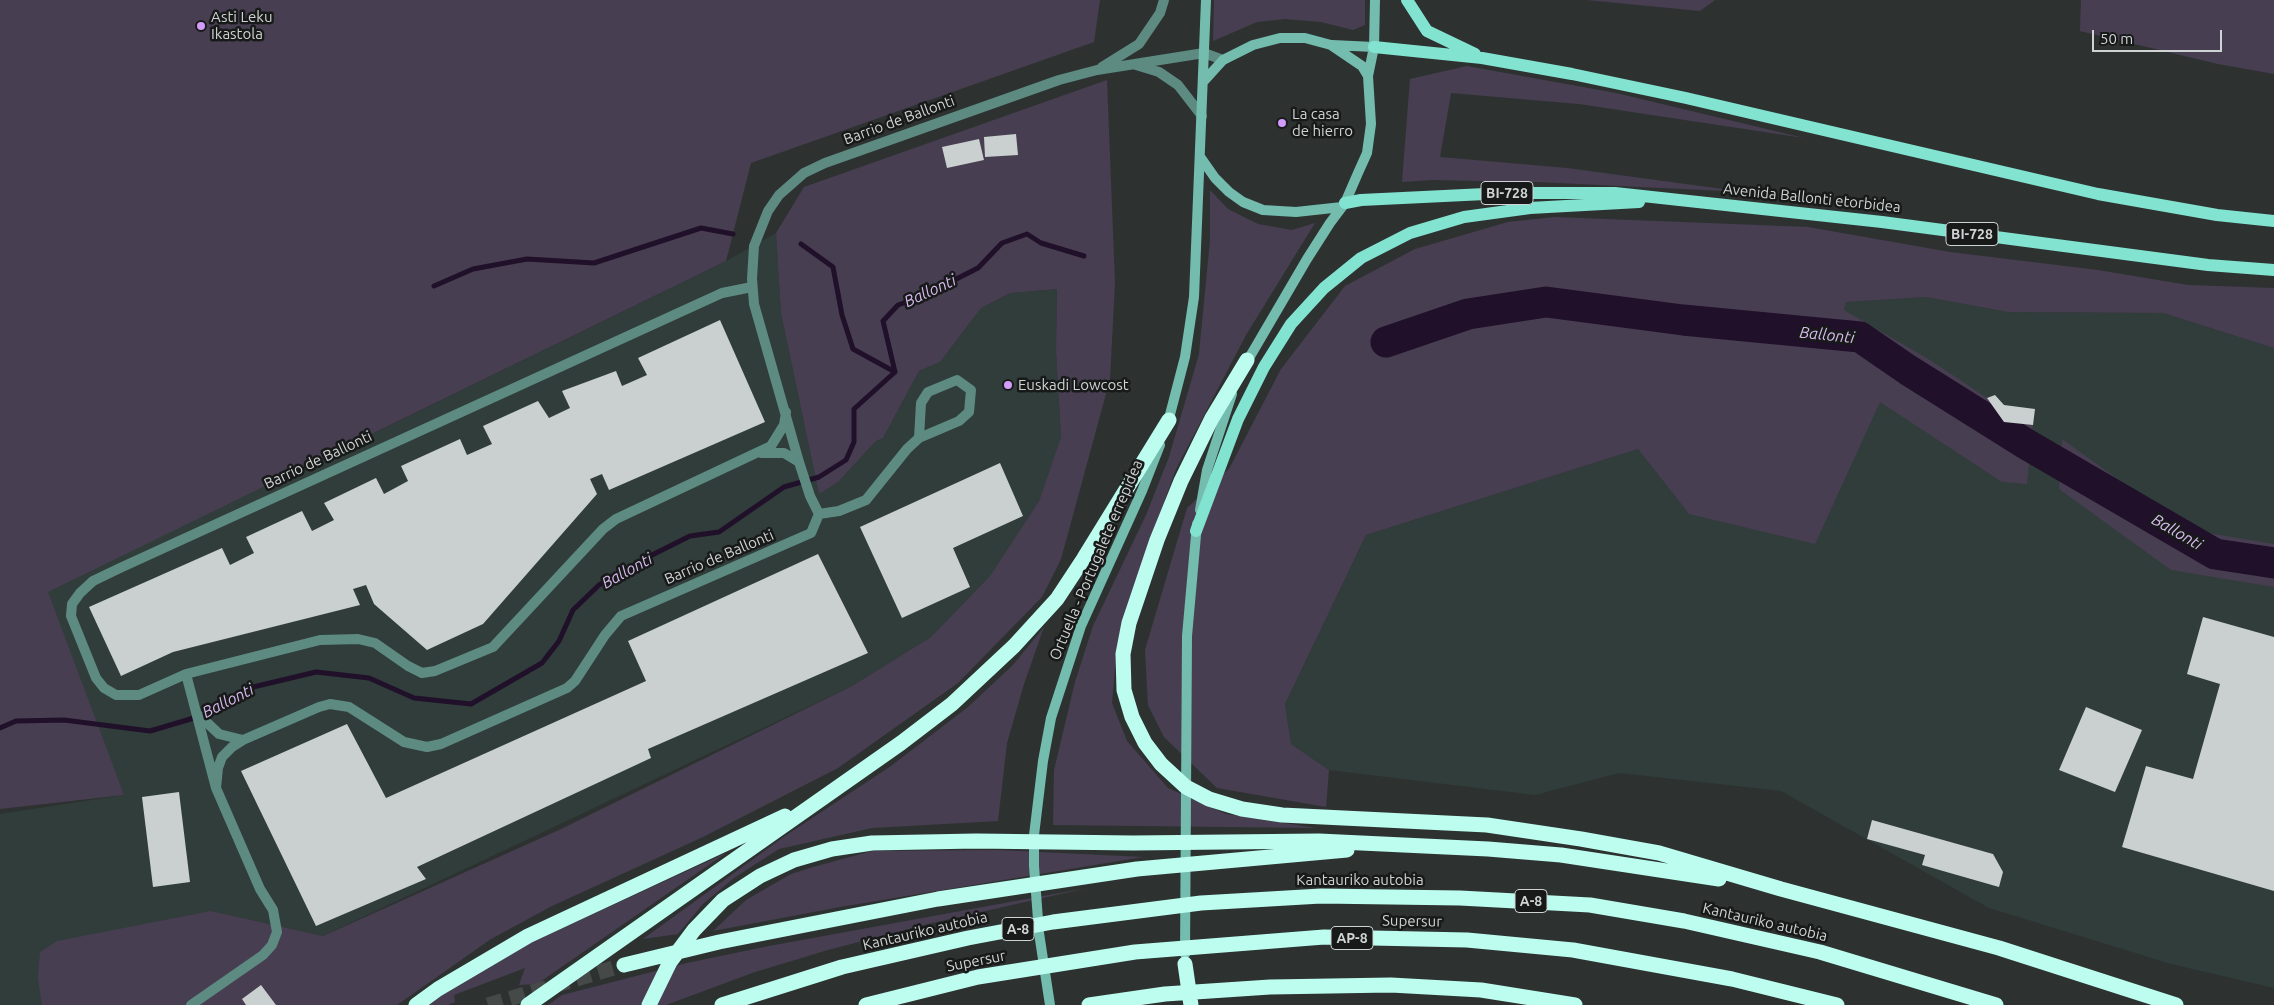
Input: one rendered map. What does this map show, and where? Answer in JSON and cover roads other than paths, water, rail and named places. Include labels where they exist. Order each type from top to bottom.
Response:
[{"type":"highway","points":[[1247,360],[1212,418],[1181,481],[1157,540],[1129,623],[1123,654],[1124,690],[1132,717],[1145,743],[1161,764],[1194,791],[1209,799],[1242,809],[1282,815],[1487,825],[1659,853],[1781,889],[2000,948],[2176,1005]]},
{"type":"highway","points":[[528,1005],[901,743],[952,704],[1020,639],[1057,598],[1084,558],[1169,420]]},
{"type":"highway","points":[[416,1005],[438,989],[528,936],[769,824],[833,791]]},
{"type":"highway","points":[[649,1005],[670,962],[694,930],[723,900],[760,876],[794,860],[840,848],[872,843],[976,841],[1133,843],[1319,840],[1561,855],[1781,889]]},
{"type":"highway","points":[[624,965],[719,942],[938,899],[1127,870],[1204,861],[1421,846]]},
{"type":"highway","name":"Kantauriko autobia","points":[[722,1005],[842,968],[977,936],[1053,922],[1201,903],[1321,896],[1460,898],[1590,905],[1684,921],[1820,952],[1996,1005]]},
{"type":"highway","name":"Supersur","points":[[866,1005],[978,977],[1135,952],[1324,938],[1467,940],[1573,950],[1732,979],[1837,1005]]},
{"type":"highway","points":[[1185,964],[1191,1005]]},
{"type":"highway","points":[[1089,1005],[1165,994],[1270,986],[1391,985],[1481,990],[1571,1004]]},
{"type":"highway","points":[[1549,1005],[1571,1004]]},
{"type":"main road","points":[[1407,0],[1427,31],[1482,58]]},
{"type":"main road","points":[[1374,47],[1482,58],[1686,98],[2098,194],[2217,215],[2274,221]]},
{"type":"main road","name":"Avenida Ballonti etorbidea","points":[[1343,205],[1361,200],[1506,193],[1615,193],[1882,222],[2208,265],[2274,270]]},
{"type":"main road","points":[[1196,531],[1238,419],[1264,367],[1292,324],[1324,288],[1361,258],[1410,233],[1464,217],[1530,208],[1670,200]]},
{"type":"street","points":[[1097,70],[1138,44],[1160,13],[1164,0]]},
{"type":"street","points":[[1204,81],[1206,0]]},
{"type":"street","points":[[1183,1005],[1185,964],[1187,636],[1196,531],[1206,470],[1231,397],[1247,360],[1307,259],[1343,205],[1367,153],[1372,124],[1368,76],[1374,47],[1375,0]]},
{"type":"street","points":[[1204,81],[1223,60],[1253,45],[1280,38],[1305,38],[1331,45],[1374,47]]},
{"type":"street","points":[[1331,45],[1362,66],[1368,76]]},
{"type":"street","points":[[1204,53],[1223,60]]},
{"type":"street","name":"Barrio de Ballonti","points":[[216,788],[218,768],[222,757],[243,740],[330,704],[349,707],[404,742],[427,747],[441,744],[567,688],[575,681],[605,635],[621,616],[811,533],[819,514],[810,496],[799,462],[754,304],[752,287],[754,246],[768,211],[779,195],[804,173],[825,163],[1012,96],[1097,70],[1204,53]]},
{"type":"street","points":[[1132,64],[1159,72],[1178,85],[1202,116]]},
{"type":"street","name":"Ortuella - Portugalete errepidea","points":[[1050,1005],[1036,896],[1034,835],[1043,761],[1051,718],[1081,626],[1142,491],[1169,420],[1185,357],[1194,297],[1204,81]]},
{"type":"street","points":[[1201,158],[1229,192],[1243,202],[1263,210],[1296,212],[1343,205]]},
{"type":"street","name":"Barrio de Ballonti","points":[[752,287],[722,293],[93,581],[72,604],[70,616],[96,678],[104,688],[116,695],[139,695],[186,674],[320,640],[358,639],[375,643],[408,666],[422,673],[435,671],[493,647],[603,529],[616,519],[757,453]]},
{"type":"street","points":[[819,514],[839,511],[866,500],[907,448],[919,438],[959,421],[970,412],[971,390],[957,380],[928,392],[921,403],[919,438]]},
{"type":"street","points":[[757,453],[771,446],[784,425],[786,412]]},
{"type":"street","points":[[757,453],[784,452],[799,462]]},
{"type":"street","points":[[186,674],[198,713],[216,788],[260,889],[272,910],[276,932],[272,945],[263,955],[191,1005]]},
{"type":"street","points":[[198,713],[219,734],[243,740]]},
{"type":"waterway","points":[[434,286],[473,269],[527,259],[594,263],[701,228],[733,234]]},
{"type":"waterway","name":"Ballonti","points":[[0,728],[16,721],[64,720],[150,731],[194,718],[249,688],[316,672],[369,678],[414,698],[471,704],[542,663],[559,641],[573,610],[599,585],[690,536],[719,532],[784,487],[819,477],[846,460],[854,442],[854,409],[895,372],[883,321],[898,305],[921,297],[978,268],[1002,243],[1027,234],[1041,243],[1084,256]]},
{"type":"waterway","points":[[801,244],[833,267],[842,315],[853,349],[895,372]]},
{"type":"waterway","name":"Ballonti","points":[[1386,342],[1468,314],[1546,302],[1683,320],[1860,337],[1908,370],[2026,444],[2215,554],[2274,563]]},
{"type":"tunnel","points":[[488,1005],[624,965]]},
{"type":"place","name":"Asti Leku Ikastola","points":[[201,26]]},
{"type":"place","name":"La casa de hierro","points":[[1282,123]]},
{"type":"place","name":"Euskadi Lowcost","points":[[1008,385]]}]
